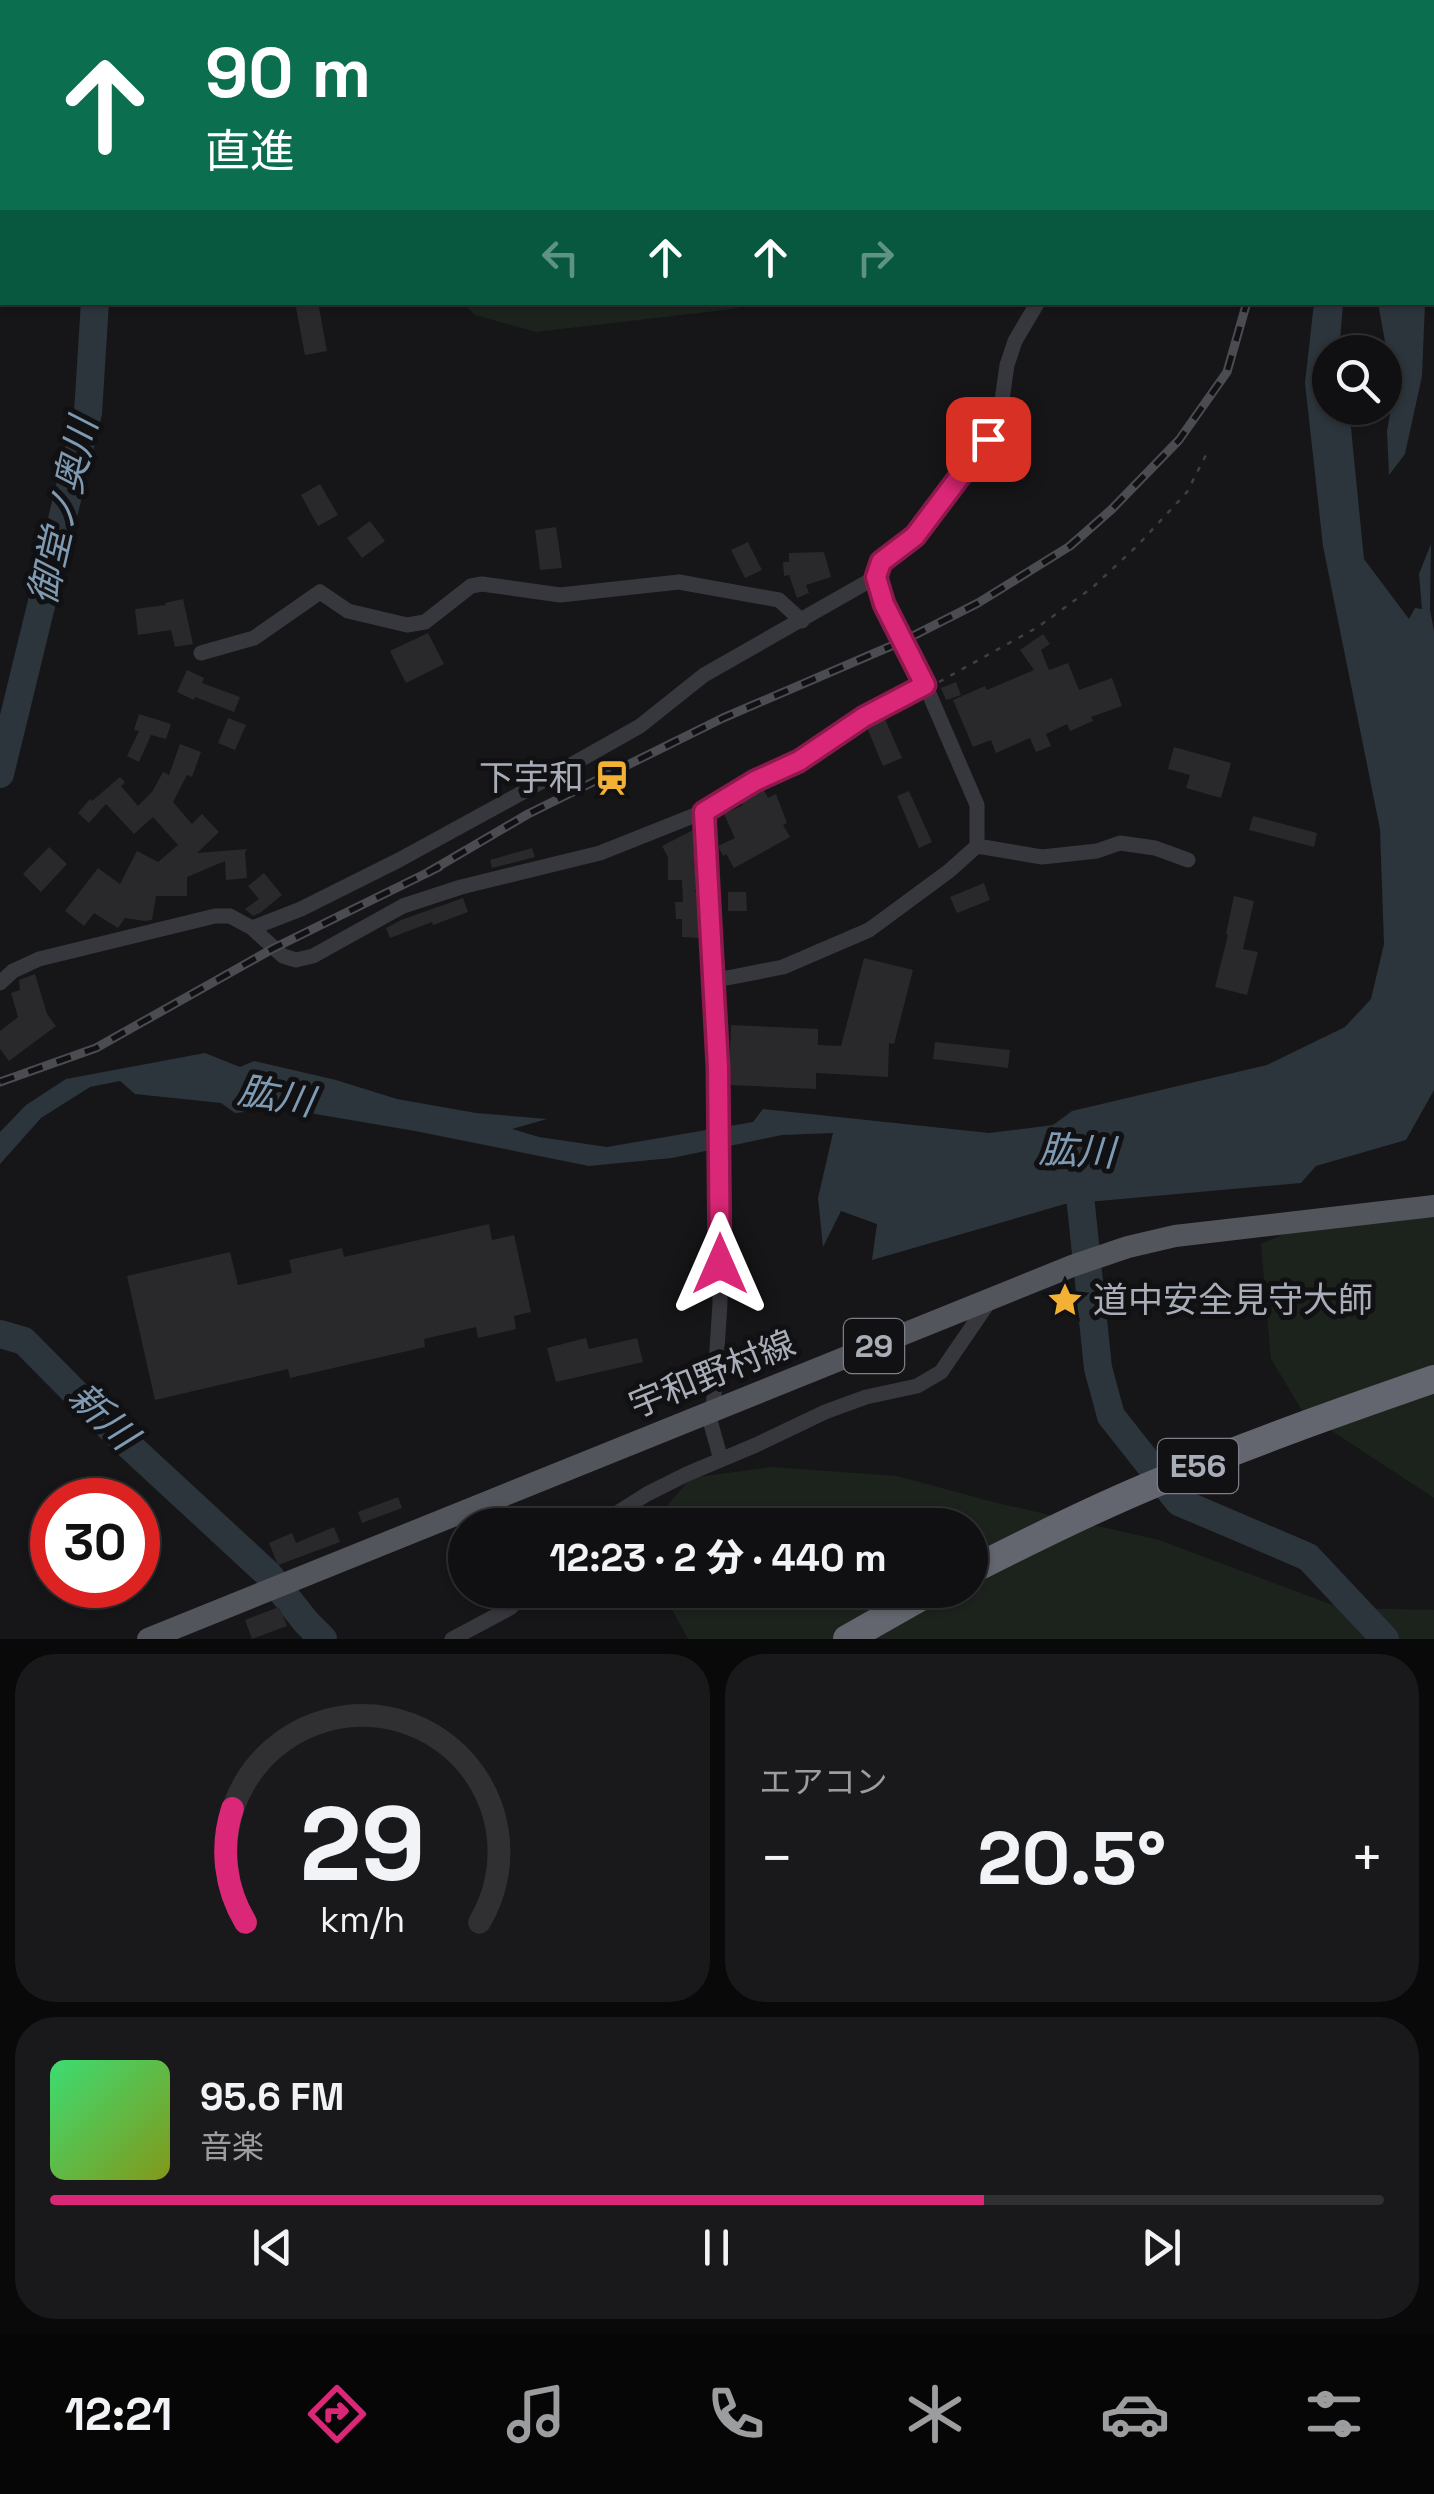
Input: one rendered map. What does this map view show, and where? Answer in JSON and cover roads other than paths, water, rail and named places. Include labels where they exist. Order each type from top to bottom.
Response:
[{"type":"highway","name":"E56","points":[[988,1562],[1142,1489],[1434,1378]]},
{"type":"highway","points":[[847,1639],[901,1608]]},
{"type":"main road","name":"宇和野村線","points":[[148,1639],[1128,1246],[1175,1236],[1434,1206]]},
{"type":"street","points":[[714,977],[783,968],[869,930],[977,846],[977,805],[926,687],[884,604],[876,577],[881,562],[915,536],[988,439],[1000,414],[1007,364],[1015,341],[1036,305]]},
{"type":"street","points":[[252,928],[398,860],[516,796],[640,726],[704,675],[876,577]]},
{"type":"street","points":[[201,653],[254,638],[320,592],[348,612],[407,624],[425,622],[471,586],[482,584],[560,595],[679,582],[778,600],[802,621]]},
{"type":"street","points":[[0,983],[13,970],[38,959],[215,916],[230,916],[252,928],[282,956],[296,960],[312,956],[403,906],[600,853],[704,812],[718,1067],[720,1264],[710,1412],[721,1460]]},
{"type":"street","points":[[977,846],[1042,857],[1083,854],[1120,843],[1155,848],[1188,860]]},
{"type":"street","points":[[625,1508],[686,1474],[825,1412],[866,1397],[917,1386],[942,1372],[992,1298]]},
{"type":"street","points":[[452,1639],[510,1608]]},
{"type":"lane","points":[[704,812],[738,790],[799,761],[864,717],[926,687]]},
{"type":"water","name":"肱川","points":[[1314,305],[1343,305],[1340,335],[1312,335],[1312,425],[1351,425],[1364,559],[1409,619],[1415,608],[1422,609],[1419,574],[1431,544],[1434,1090],[1406,1140],[1316,1166],[1301,1183],[1065,1204],[872,1260],[877,1224],[841,1211],[823,1247],[818,1198],[833,1133],[782,1135],[672,1158],[589,1166],[280,1108],[235,1113],[221,1103],[135,1094],[120,1081],[90,1087],[41,1118],[0,1164],[0,1132],[26,1105],[66,1079],[205,1053],[240,1067],[254,1061],[397,1099],[476,1113],[547,1119],[512,1129],[607,1147],[753,1122],[763,1109],[989,1133],[1053,1125],[1072,1111],[1267,1065],[1345,1027],[1371,999],[1384,944],[1380,829],[1323,546],[1305,383]]},
{"type":"water","points":[[1378,305],[1425,305],[1422,376],[1405,454],[1389,475],[1388,425],[1402,425],[1402,335],[1384,335]]},
{"type":"waterway","name":"御堂ノ奥川","points":[[0,774],[88,413],[95,305]]},
{"type":"waterway","name":"肱川","points":[[1077,1167],[1098,1368],[1111,1416],[1179,1502],[1308,1557],[1385,1639]]},
{"type":"waterway","name":"新川","points":[[0,1334],[24,1341],[109,1427],[268,1574],[323,1639]]},
{"type":"railway","points":[[427,873],[528,814],[723,718],[903,641],[978,603],[1070,546],[1179,440],[1227,372],[1246,305]]},
{"type":"railway","points":[[0,1082],[96,1048],[274,948],[439,867]]},
{"type":"place","name":"下宇和","points":[[612,778]]},
{"type":"place","name":"道中安全見守大師","points":[[1065,1300]]}]
